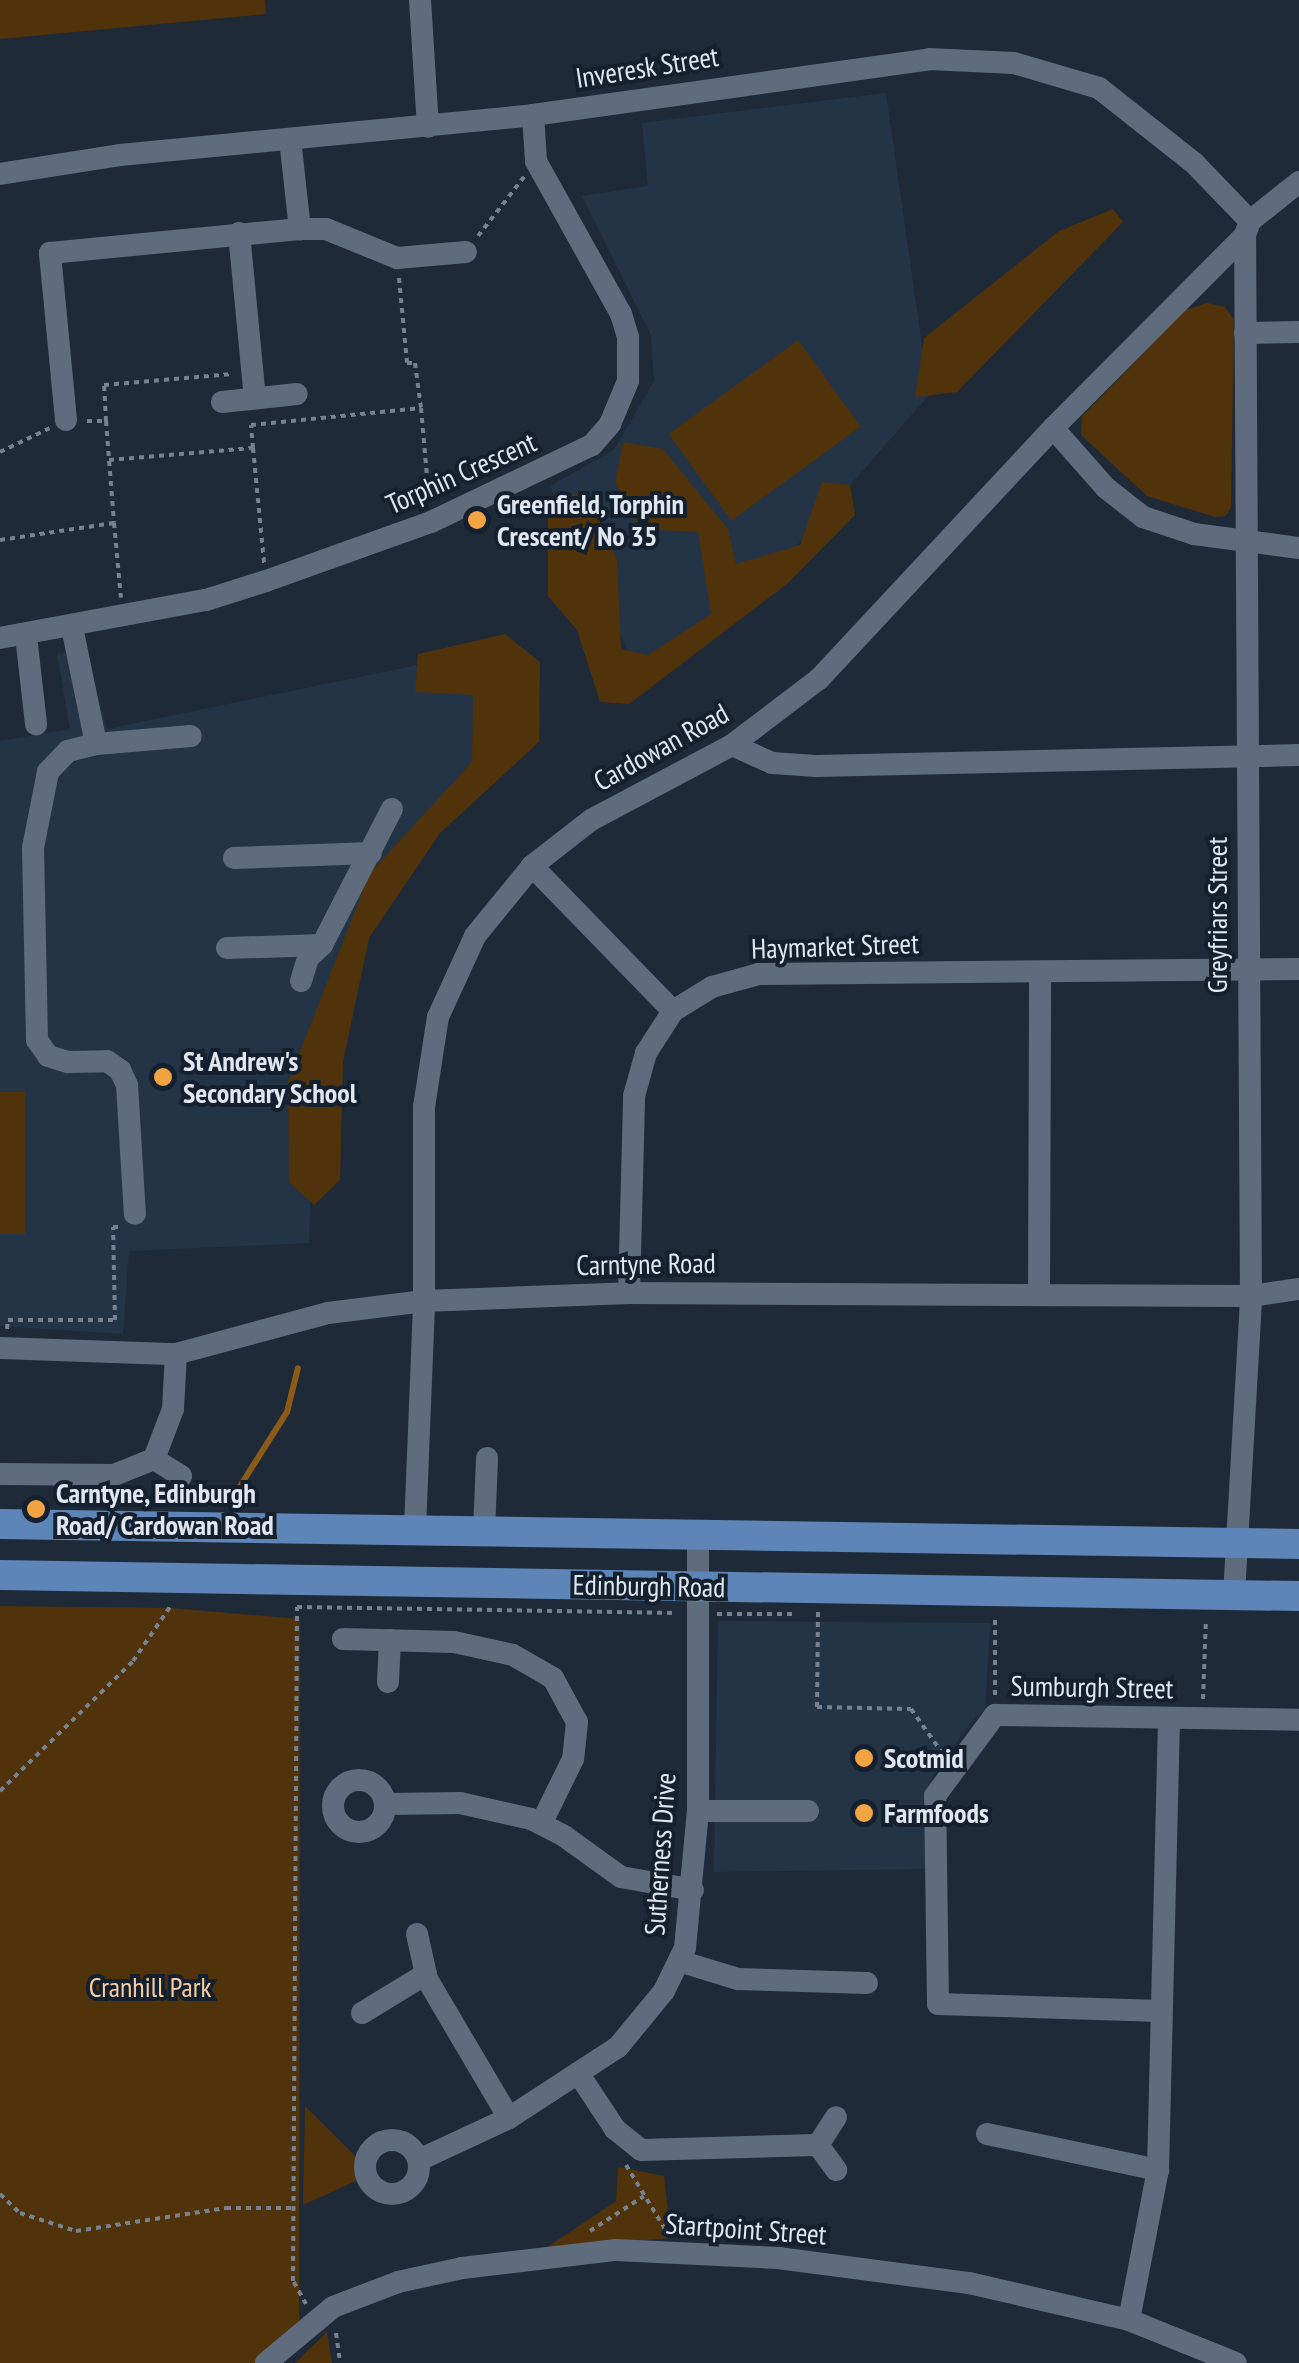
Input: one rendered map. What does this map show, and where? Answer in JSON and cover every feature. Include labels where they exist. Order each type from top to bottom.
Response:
[{"type":"main road","name":"Edinburgh Road","points":[[0,1524],[1299,1544]]},
{"type":"main road","points":[[304,1594],[311,1528]]},
{"type":"main road","points":[[493,1531],[500,1584]]},
{"type":"main road","name":"Edinburgh Road","points":[[0,1575],[180,1578],[304,1594],[500,1584],[1299,1596]]},
{"type":"street","points":[[420,0],[428,126]]},
{"type":"street","name":"Inveresk Street","points":[[0,174],[120,155],[533,115],[929,59],[1014,63],[1098,88],[1194,162],[1247,228]]},
{"type":"street","name":"Torphin Crescent","points":[[0,638],[206,600],[266,581],[430,522],[592,445],[610,424],[628,381],[628,336],[621,314],[536,161],[533,115]]},
{"type":"street","points":[[290,140],[300,229]]},
{"type":"street","name":"Cardowan Road","points":[[415,1529],[424,1302],[424,1107],[438,1018],[475,936],[532,866],[591,820],[732,745],[819,678],[1052,428],[1247,228],[1299,182]]},
{"type":"street","name":"Greyfriars Street","points":[[1234,1595],[1251,1296],[1247,228]]},
{"type":"street","points":[[66,420],[50,253],[300,229],[326,229],[397,258],[466,252]]},
{"type":"street","points":[[239,233],[255,398]]},
{"type":"street","points":[[1245,333],[1299,332]]},
{"type":"street","points":[[222,402],[297,394]]},
{"type":"street","points":[[1052,428],[1106,488],[1143,517],[1194,534],[1299,548]]},
{"type":"street","points":[[72,627],[96,744]]},
{"type":"street","points":[[26,636],[36,724]]},
{"type":"street","points":[[135,1214],[128,1085],[120,1070],[106,1061],[68,1062],[48,1056],[37,1040],[32,848],[48,772],[68,751],[96,744],[191,736]]},
{"type":"street","points":[[732,745],[772,764],[816,766],[1299,756]]},
{"type":"street","points":[[302,981],[308,958],[322,945],[392,808]]},
{"type":"street","points":[[234,858],[371,852]]},
{"type":"street","points":[[532,866],[673,1010]]},
{"type":"street","points":[[226,948],[322,945]]},
{"type":"street","name":"Haymarket Street","points":[[629,1292],[634,1096],[646,1054],[673,1010],[712,987],[759,974],[1299,969]]},
{"type":"street","points":[[1039,1294],[1040,972]]},
{"type":"street","name":"Carntyne Road","points":[[3,1348],[176,1354],[328,1313],[424,1302],[629,1292],[1251,1296],[1299,1289]]},
{"type":"street","points":[[0,1474],[114,1475],[154,1458],[173,1409],[176,1354]]},
{"type":"street","points":[[154,1458],[180,1476]]},
{"type":"street","points":[[486,1458],[493,1531]]},
{"type":"street","name":"Sutherness Drive","points":[[418,2160],[510,2118],[618,2047],[664,1992],[679,1960],[694,1890],[698,1812],[698,1534]]},
{"type":"street","points":[[343,1639],[454,1642],[513,1655],[554,1678],[577,1722],[572,1759],[541,1824]]},
{"type":"street","points":[[388,1682],[390,1640]]},
{"type":"street","name":"Sumburgh Street","points":[[1161,2011],[938,2004],[935,1796],[995,1715],[1299,1720]]},
{"type":"street","points":[[1129,2320],[1158,2170],[1169,1718]]},
{"type":"street","points":[[386,1804],[460,1803],[541,1824],[620,1877],[694,1890]]},
{"type":"street","points":[[698,1812],[808,1812]]},
{"type":"street","points":[[416,1934],[426,1974],[510,2118]]},
{"type":"street","points":[[679,1960],[738,1979],[866,1983]]},
{"type":"street","points":[[362,2013],[426,1974]]},
{"type":"street","points":[[578,2073],[615,2129],[642,2150],[818,2145]]},
{"type":"street","points":[[818,2145],[836,2117]]},
{"type":"street","points":[[987,2134],[1011,2149],[1158,2170]]},
{"type":"street","points":[[818,2145],[836,2170]]},
{"type":"street","name":"Startpoint Street","points":[[266,2363],[324,2314],[398,2282],[462,2268],[616,2250],[778,2258],[969,2283],[1129,2320],[1236,2363]]},
{"type":"path","points":[[466,252],[536,161]]},
{"type":"path","points":[[397,258],[407,363],[415,363],[421,408],[430,522]]},
{"type":"path","points":[[123,616],[104,385],[253,372]]},
{"type":"path","points":[[266,581],[251,425],[421,408]]},
{"type":"path","points":[[0,452],[66,420],[106,421]]},
{"type":"path","points":[[108,460],[253,448]]},
{"type":"path","points":[[0,540],[114,523]]},
{"type":"path","points":[[3,1348],[8,1320],[115,1320],[113,1227],[137,1226],[135,1214]]},
{"type":"path","points":[[0,1790],[133,1661],[170,1608],[180,1578]]},
{"type":"path","points":[[818,1588],[817,1707],[912,1709],[954,1770]]},
{"type":"path","points":[[304,1594],[293,2280],[324,2314],[340,2363]]},
{"type":"path","points":[[995,1616],[995,1715]]},
{"type":"path","points":[[1202,1718],[1206,1619]]},
{"type":"path","points":[[615,2129],[614,2145],[680,2253]]},
{"type":"path","points":[[0,2194],[20,2213],[76,2231],[107,2230],[226,2208],[294,2208]]},
{"type":"path","points":[[580,2238],[644,2196]]},
{"type":"shaded area","points":[[886,93],[929,395],[753,596],[638,672],[550,486],[614,450],[654,381],[651,335],[582,196],[648,186],[642,123]]},
{"type":"shaded area","name":"St Andrew's Secondary School","points":[[85,648],[107,729],[486,651],[489,769],[389,865],[340,987],[311,1167],[309,1243],[129,1251],[123,1334],[0,1326],[0,741],[70,729],[57,653]]},
{"type":"shaded area","points":[[718,1621],[990,1623],[985,1711],[976,1716],[932,1776],[926,1869],[714,1872]]},
{"type":"green space","points":[[0,0],[265,0],[266,14],[0,39]]},
{"type":"green space","points":[[1113,209],[1123,222],[957,392],[915,397],[924,338],[1059,231]]},
{"type":"green space","points":[[1207,303],[1225,307],[1234,320],[1231,507],[1226,516],[1215,517],[1147,496],[1081,435],[1082,416],[1186,310]]},
{"type":"green space","points":[[798,340],[861,427],[731,521],[669,434]]},
{"type":"green space","points":[[623,442],[663,449],[728,529],[736,564],[800,545],[822,482],[850,485],[855,515],[787,584],[629,704],[600,702],[577,630],[548,596],[548,501],[587,491],[617,559],[621,649],[648,655],[711,614],[698,532],[640,529],[615,482]]},
{"type":"green space","points":[[505,634],[540,662],[539,742],[440,833],[369,938],[343,1062],[340,1180],[314,1205],[289,1182],[288,1082],[370,873],[472,762],[473,695],[415,692],[418,654]]},
{"type":"green space","points":[[0,1092],[25,1092],[25,1234],[0,1234]]},
{"type":"green space","name":"Cranhill Park","points":[[0,1606],[170,1608],[300,1619],[299,2321],[255,2363],[0,2363]]},
{"type":"green space","points":[[305,2106],[355,2156],[358,2180],[303,2205]]},
{"type":"green space","points":[[618,2167],[664,2176],[671,2238],[546,2248],[616,2201]]},
{"type":"green space","points":[[327,2332],[332,2363],[295,2363]]},
{"type":"waterway","points":[[237,1491],[287,1412],[298,1368]]},
{"type":"place","name":"Greenfield, Torphin Crescent/ No 35","points":[[477,520]]},
{"type":"place","name":"St Andrew's Secondary School","points":[[163,1077]]},
{"type":"place","name":"Carntyne, Edinburgh Road/ Cardowan Road","points":[[36,1509]]},
{"type":"place","name":"Scotmid","points":[[864,1758]]},
{"type":"place","name":"Farmfoods","points":[[864,1813]]}]
